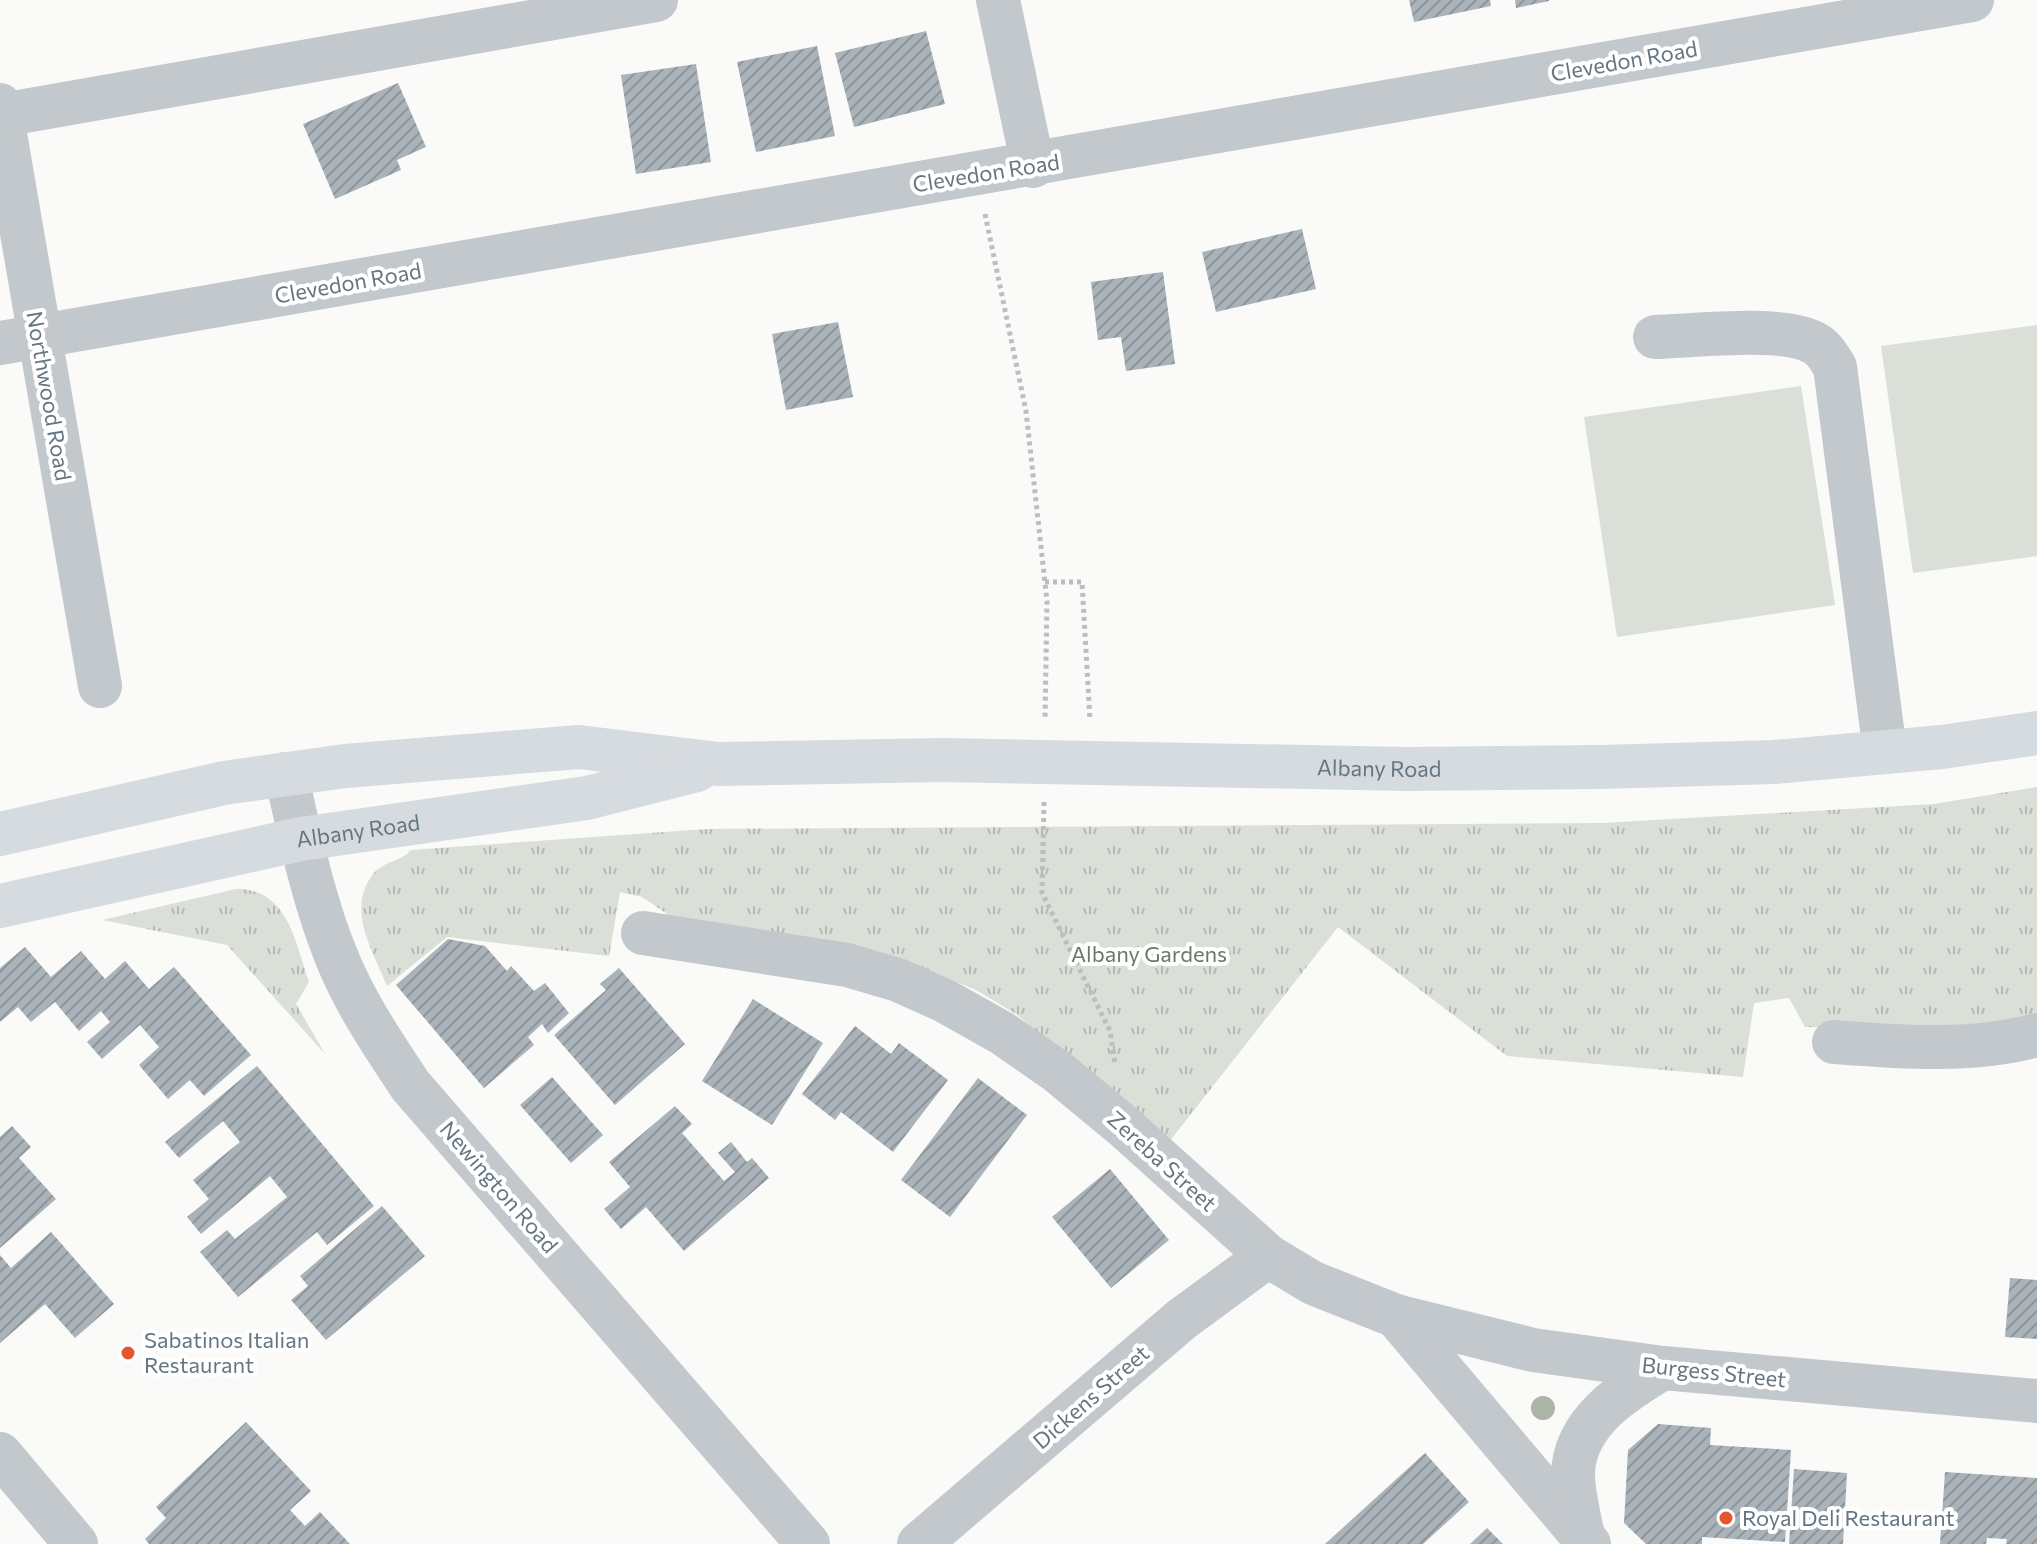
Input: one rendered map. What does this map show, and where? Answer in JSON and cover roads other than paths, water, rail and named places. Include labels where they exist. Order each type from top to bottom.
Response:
[{"type":"main road","name":"Albany Road","points":[[0,834],[224,783],[286,774],[579,747],[718,764],[943,760],[1406,769],[1571,768],[1775,762],[2037,733]]},
{"type":"main road","name":"Albany Road","points":[[0,906],[301,839],[587,798],[718,764]]},
{"type":"street","points":[[1,110],[656,0]]},
{"type":"street","points":[[998,0],[1033,166]]},
{"type":"street","name":"Clevedon Road","points":[[19,340],[1033,166],[1972,0]]},
{"type":"street","name":"Northwood Road","points":[[1,110],[19,340],[100,686]]},
{"type":"street","points":[[1655,337],[1781,334],[1815,344],[1835,367],[1885,752]]},
{"type":"street","name":"Newington Road","points":[[286,774],[301,839],[337,958],[372,1027],[410,1085],[808,1544]]},
{"type":"street","name":"Zereba Street","points":[[643,933],[847,965],[898,980],[1002,1033],[1058,1072],[1122,1125],[1268,1256],[1313,1283],[1396,1316],[1586,1540]]},
{"type":"street","points":[[1834,1042],[1903,1048],[2037,1035]]},
{"type":"street","name":"Dickens Street","points":[[919,1544],[1182,1319],[1268,1256]]},
{"type":"street","name":"Burgess Street","points":[[1396,1316],[1533,1350],[1663,1368],[2037,1401]]},
{"type":"street","points":[[1586,1540],[1573,1473],[1579,1447],[1593,1422],[1609,1405],[1663,1368]]},
{"type":"street","points":[[0,1454],[76,1544]]},
{"type":"place","name":"Sabatinos Italian Restaurant","points":[[128,1353]]},
{"type":"place","name":"Royal Deli Restaurant","points":[[1726,1518]]},
{"type":"park label","name":"Albany Gardens","points":[[1149,954]]}]
